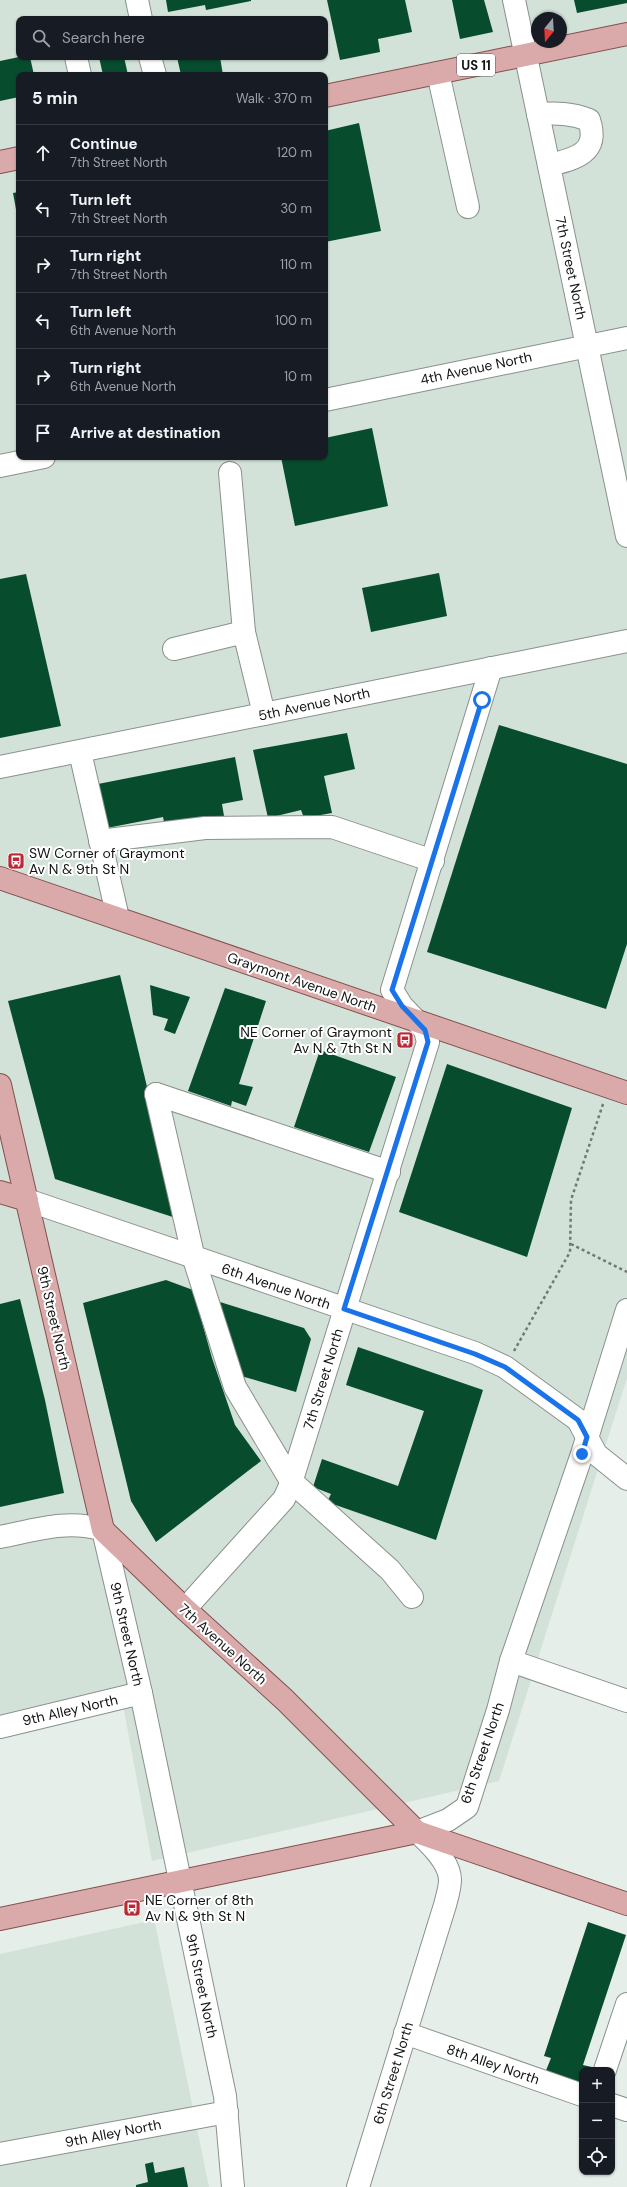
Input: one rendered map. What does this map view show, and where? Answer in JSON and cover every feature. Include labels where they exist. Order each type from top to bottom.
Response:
[{"type":"main road","name":"US 11","points":[[328,95],[627,34]]},
{"type":"main road","points":[[0,162],[16,159]]},
{"type":"main road","name":"Graymont Avenue North","points":[[0,878],[618,1090]]},
{"type":"main road","name":"9th Street North","points":[[0,1085],[102,1530]]},
{"type":"main road","name":"6th Avenue North","points":[[0,1192],[27,1200]]},
{"type":"main road","name":"7th Avenue North","points":[[102,1530],[185,1609],[285,1700],[417,1832]]},
{"type":"main road","points":[[0,1918],[417,1832],[627,1904]]},
{"type":"street","points":[[137,0],[140,16]]},
{"type":"street","name":"7th Street North","points":[[514,0],[587,346],[623,490],[627,536]]},
{"type":"street","points":[[77,60],[79,72]]},
{"type":"street","points":[[151,60],[153,72]]},
{"type":"street","points":[[438,73],[468,207]]},
{"type":"street","points":[[538,114],[563,113],[575,115],[589,120],[594,133],[589,146],[581,155],[549,165]]},
{"type":"street","name":"4th Avenue North","points":[[328,399],[627,338]]},
{"type":"street","points":[[0,466],[29,460]]},
{"type":"street","points":[[230,473],[244,632],[264,714]]},
{"type":"street","points":[[174,649],[244,632]]},
{"type":"street","name":"5th Avenue North","points":[[0,767],[627,641]]},
{"type":"street","name":"7th Street North","points":[[185,1609],[284,1499],[291,1481],[344,1309],[389,1172],[428,1042],[425,1030],[402,1006],[392,990],[433,861],[491,668]]},
{"type":"street","points":[[80,752],[118,918]]},
{"type":"street","points":[[100,841],[204,828],[332,827],[433,861]]},
{"type":"street","points":[[389,1172],[156,1094],[194,1259],[235,1387],[291,1481],[390,1570],[412,1597]]},
{"type":"street","name":"6th Avenue North","points":[[27,1200],[194,1259],[475,1354],[505,1367],[578,1420],[596,1454],[627,1479]]},
{"type":"street","name":"6th Street North","points":[[358,2187],[445,1905],[450,1880],[444,1862],[436,1849],[417,1832],[448,1820],[467,1807],[498,1710],[511,1661],[587,1437],[627,1310]]},
{"type":"street","name":"7th Avenue North","points":[[0,1537],[67,1523],[86,1525],[102,1530]]},
{"type":"street","name":"9th Street North","points":[[102,1530],[141,1693],[179,1882],[225,2096],[234,2187]]},
{"type":"street","points":[[511,1661],[627,1701]]},
{"type":"street","name":"9th Alley North","points":[[0,1726],[141,1693]]},
{"type":"street","points":[[606,2067],[627,2004]]},
{"type":"street","name":"8th Alley North","points":[[405,2033],[579,2094]]},
{"type":"street","points":[[615,2106],[627,2110]]},
{"type":"street","name":"9th Alley North","points":[[0,2154],[227,2112]]},
{"type":"path","points":[[505,1367],[570,1252],[571,1244],[569,1219],[571,1200],[618,1090]]},
{"type":"path","points":[[571,1244],[627,1272]]},
{"type":"shaded area","points":[[0,0],[627,0],[627,1378],[499,1781],[152,1861],[120,1689],[0,1716]]},
{"type":"shaded area","points":[[149,1921],[155,1923],[209,2187],[0,2187],[0,1954]]},
{"type":"building","points":[[166,0],[251,1],[206,10],[205,5],[168,12]]},
{"type":"building","points":[[327,0],[405,0],[412,32],[378,39],[380,52],[340,60]]},
{"type":"building","points":[[452,0],[484,0],[493,32],[460,39]]},
{"type":"building","points":[[574,0],[627,0],[627,3],[577,13]]},
{"type":"building","points":[[16,58],[16,60],[31,60],[33,72],[16,72],[16,98],[0,101],[0,61]]},
{"type":"building","points":[[100,60],[125,60],[127,72],[102,72]]},
{"type":"building","points":[[178,60],[220,60],[222,72],[180,72]]},
{"type":"building","points":[[359,123],[381,231],[328,241],[328,130]]},
{"type":"building","points":[[16,192],[16,209],[13,193]]},
{"type":"building","points":[[372,428],[388,506],[295,526],[282,460],[328,460],[328,437]]},
{"type":"building","points":[[439,573],[447,616],[371,632],[362,588]]},
{"type":"building","points":[[26,574],[61,726],[0,738],[0,579]]},
{"type":"building","points":[[499,725],[627,764],[627,944],[606,1009],[427,952]]},
{"type":"building","points":[[347,733],[355,769],[324,776],[332,813],[304,818],[301,810],[268,818],[253,750]]},
{"type":"building","points":[[235,757],[243,800],[222,804],[224,816],[165,827],[163,817],[107,828],[98,784]]},
{"type":"building","points":[[120,975],[179,1219],[55,1179],[8,1001]]},
{"type":"building","points":[[150,985],[190,997],[175,1034],[164,1030],[168,1019],[153,1015]]},
{"type":"building","points":[[225,988],[266,1001],[239,1084],[253,1087],[246,1106],[232,1101],[231,1106],[188,1091]]},
{"type":"building","points":[[320,1050],[396,1077],[369,1152],[294,1127]]},
{"type":"building","points":[[447,1064],[572,1108],[527,1257],[399,1212]]},
{"type":"building","points":[[166,1280],[193,1290],[212,1358],[235,1425],[261,1461],[156,1542],[131,1501],[83,1303]]},
{"type":"building","points":[[20,1299],[45,1400],[64,1493],[0,1507],[0,1304]]},
{"type":"building","points":[[220,1302],[304,1328],[311,1339],[296,1392],[241,1376]]},
{"type":"building","points":[[358,1347],[483,1390],[436,1540],[327,1502],[331,1494],[313,1487],[322,1459],[398,1486],[424,1411],[346,1385]]},
{"type":"building","points":[[588,1922],[626,1935],[583,2065],[592,2067],[579,2067],[579,2084],[545,2073],[551,2058],[544,2056]]},
{"type":"building","points":[[153,2162],[155,2173],[184,2167],[188,2187],[136,2187],[136,2185],[148,2182],[145,2164]]},
{"type":"place","name":"SW Corner of Graymont Av N & 9th St N","points":[[16,861]]},
{"type":"place","name":"NE Corner of Graymont Av N & 7th St N","points":[[405,1040]]},
{"type":"place","name":"NE Corner of 8th Av N & 9th St N","points":[[132,1908]]},
{"type":"route","points":[[482,700],[392,990],[402,1006],[425,1030],[428,1036],[428,1042],[389,1172],[344,1309],[475,1354],[505,1367],[578,1420],[587,1437],[582,1454]]}]
